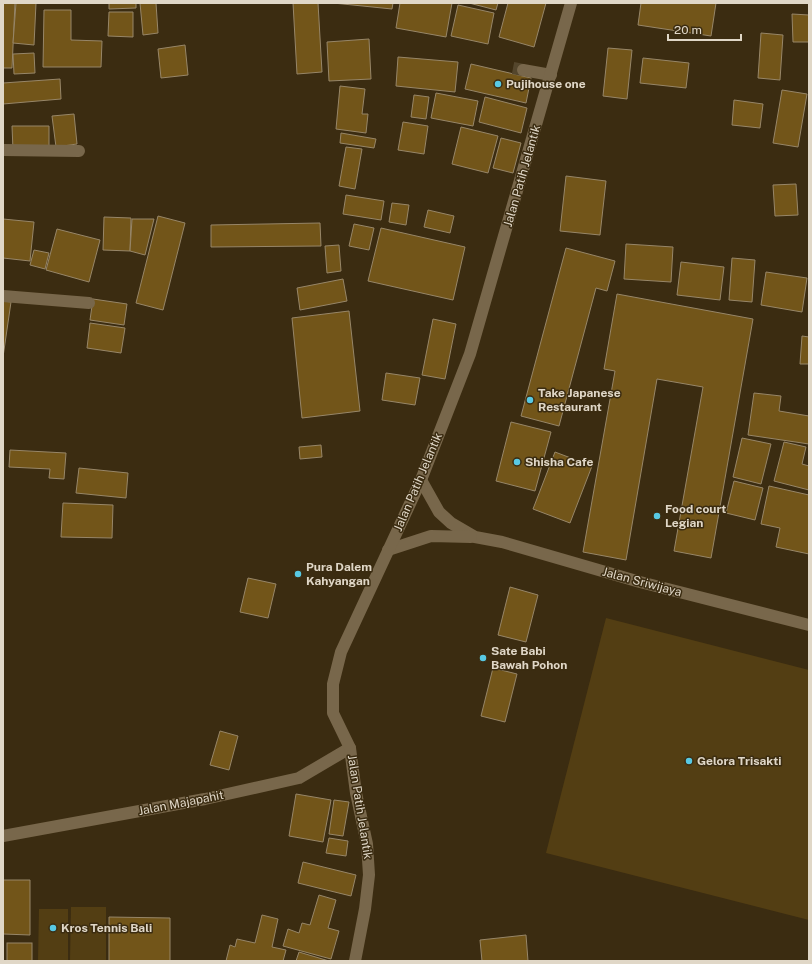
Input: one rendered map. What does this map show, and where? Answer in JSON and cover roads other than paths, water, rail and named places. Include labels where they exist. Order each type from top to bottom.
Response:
[{"type":"street","name":"Jalan Patih Jelantik","points":[[354,961],[365,909],[369,876],[367,844],[356,793],[350,748],[333,713],[332,684],[341,652],[421,480],[470,354],[571,3]]},
{"type":"street","points":[[523,70],[551,75]]},
{"type":"street","points":[[3,150],[80,151]]},
{"type":"street","points":[[3,296],[89,303]]},
{"type":"street","name":"Jalan Sriwijaya","points":[[421,480],[439,512],[455,526],[475,537]]},
{"type":"street","name":"Jalan Sriwijaya","points":[[388,550],[431,536],[475,537],[502,542],[640,582],[809,625]]},
{"type":"street","name":"Jalan Majapahit","points":[[3,836],[205,799],[299,778],[350,748]]},
{"type":"tunnel","points":[[513,68],[523,70]]},
{"type":"place","name":"Pujihouse one","points":[[498,84]]},
{"type":"place","name":"Take Japanese Restaurant","points":[[530,400]]},
{"type":"place","name":"Shisha Cafe","points":[[517,462]]},
{"type":"place","name":"Food court Legian","points":[[657,516]]},
{"type":"place","name":"Pura Dalem Kahyangan","points":[[298,574]]},
{"type":"place","name":"Sate Babi Bawah Pohon","points":[[483,658]]},
{"type":"place","name":"Gelora Trisakti","points":[[689,761]]},
{"type":"place","name":"Kros Tennis Bali","points":[[53,928]]}]
